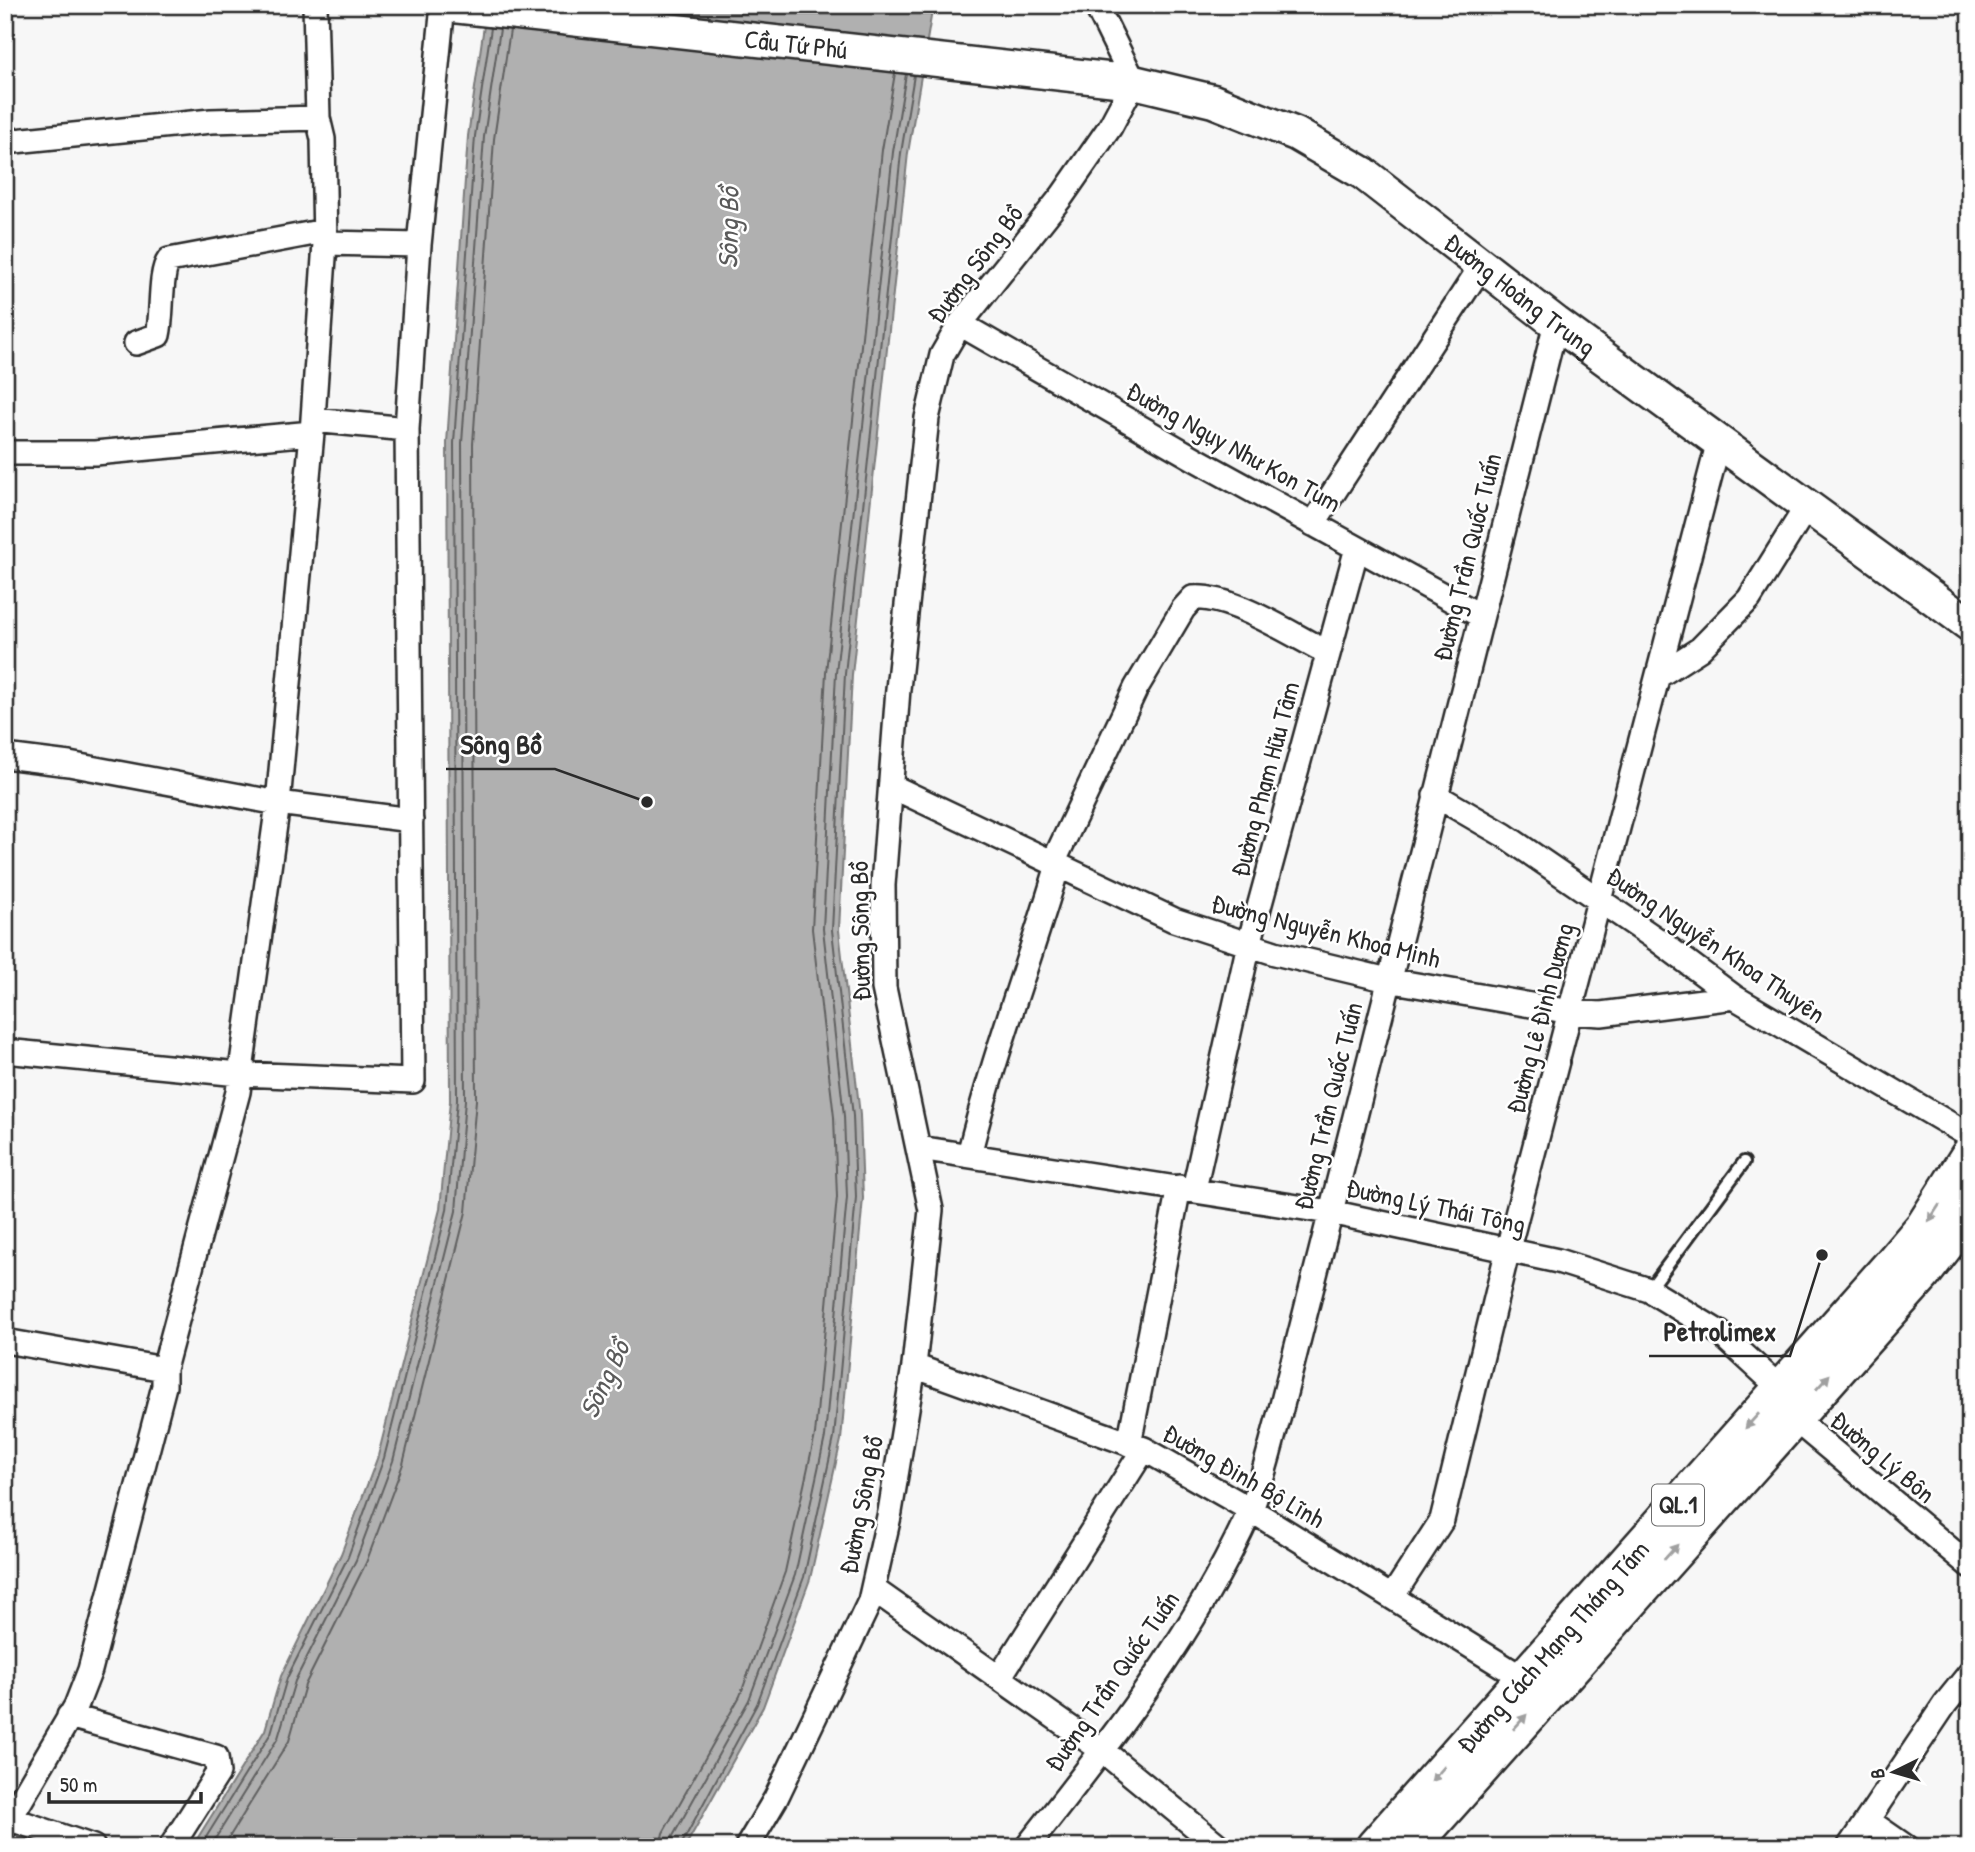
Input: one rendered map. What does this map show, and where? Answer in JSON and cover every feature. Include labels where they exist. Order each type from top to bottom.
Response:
[{"type":"highway","name":"Đường Cách Mạng Tháng Tám","points":[[1410,1847],[1786,1403],[1925,1226],[1970,1155]]},
{"type":"highway","name":"Đường Cách Mạng Tháng Tám","points":[[1374,1847],[1524,1679],[1786,1403],[1922,1274],[1970,1212]]},
{"type":"main road","name":"Cầu Tứ Phú","points":[[443,5],[1022,67]]},
{"type":"main road","name":"Đường Hoàng Trung","points":[[1022,67],[1134,82],[1213,101],[1296,134],[1363,173],[1556,323],[1970,625]]},
{"type":"street","points":[[93,1847],[9,1816],[69,1716],[93,1657],[163,1387],[164,1369],[239,1092],[239,1074],[278,803],[312,426],[325,237],[323,139],[318,118],[316,5]]},
{"type":"street","points":[[5,1051],[239,1074],[413,1081],[407,429],[419,245],[443,5]]},
{"type":"street","points":[[1096,5],[1134,82]]},
{"type":"street","name":"Đường Sông Bồ","points":[[747,1847],[776,1798],[827,1694],[873,1590],[890,1512],[914,1366],[931,1210],[884,988],[883,885],[898,690],[927,418],[942,355],[960,324],[1062,196],[1110,127],[1134,82]]},
{"type":"street","points":[[5,142],[211,121],[318,118]]},
{"type":"street","points":[[136,343],[158,335],[163,313],[164,267],[169,260],[325,237],[419,245]]},
{"type":"street","points":[[1313,524],[1482,265]]},
{"type":"street","name":"Đường Trần Quốc Tuấn","points":[[1027,1847],[1102,1751],[1183,1635],[1251,1510],[1281,1409],[1556,323]]},
{"type":"street","name":"Đường Ngụy Như Kon Tum","points":[[960,324],[1481,616]]},
{"type":"street","points":[[5,453],[95,453],[312,426],[407,429]]},
{"type":"street","name":"Đường Lê Đình Dương","points":[[1392,1597],[1442,1520],[1508,1249],[1719,441]]},
{"type":"street","points":[[1658,676],[1700,649],[1749,599],[1807,506]]},
{"type":"street","name":"Đường Phạm Hữu Tâm","points":[[1137,1446],[1187,1188],[1249,944],[1357,548]]},
{"type":"street","points":[[969,1156],[1003,1031],[1027,971],[1055,864],[1136,688],[1182,609],[1193,598],[1209,597],[1245,611],[1328,653]]},
{"type":"street","points":[[5,756],[69,764],[278,803],[411,820]]},
{"type":"street","name":"Đường Nguyễn Khoa Minh","points":[[891,786],[1174,920],[1249,944],[1388,981],[1571,1012],[1601,1014],[1734,997]]},
{"type":"street","name":"Đường Nguyễn Khoa Thuyên","points":[[1435,796],[1504,835],[1734,997],[1970,1136]]},
{"type":"street","name":"Đường Lý Thái Tông","points":[[919,1148],[1330,1212],[1558,1261],[1649,1290],[1720,1333],[1786,1403]]},
{"type":"street","points":[[5,1341],[164,1369]]},
{"type":"street","name":"Đường Đinh Bộ Lĩnh","points":[[914,1366],[1137,1446],[1251,1510],[1524,1679]]},
{"type":"street","name":"Đường Lý Bôn","points":[[1786,1403],[1970,1566]]},
{"type":"street","points":[[999,1678],[1137,1446]]},
{"type":"street","points":[[873,1590],[1102,1751],[1220,1847]]},
{"type":"street","points":[[1849,1847],[1970,1673]]},
{"type":"street","points":[[69,1716],[216,1757],[218,1773],[171,1847]]},
{"type":"street","points":[[1867,1820],[1906,1847]]},
{"type":"lane","points":[[1649,1290],[1744,1162]]},
{"type":"water","name":"Sông Bồ","points":[[487,5],[933,5],[908,153],[852,675],[839,930],[860,1115],[863,1198],[841,1440],[810,1579],[763,1707],[685,1847],[192,1847],[265,1730],[281,1676],[341,1554],[378,1456],[440,1209],[450,1101],[447,443],[468,136]]},
{"type":"place","name":"Sông Bồ","points":[[647,802]]},
{"type":"place","name":"Petrolimex","points":[[1822,1255]]}]
